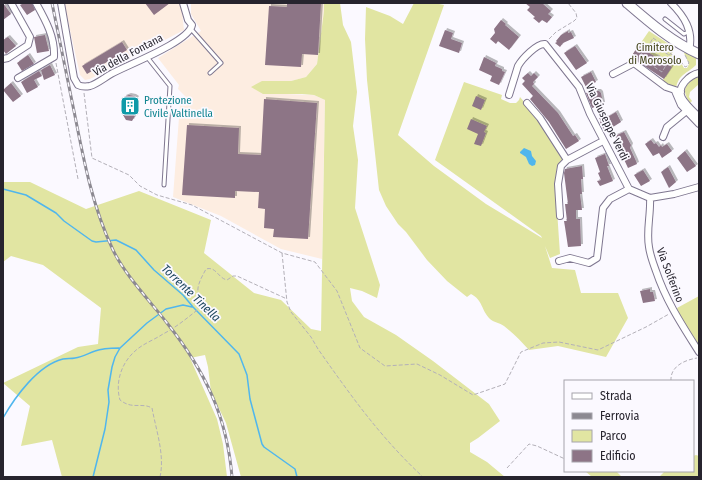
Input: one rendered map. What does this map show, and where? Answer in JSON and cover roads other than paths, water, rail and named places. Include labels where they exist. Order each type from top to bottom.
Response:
[{"type":"street","points":[[3,59],[8,58],[28,45],[30,36],[11,3]]},
{"type":"street","points":[[18,78],[54,57],[53,40],[47,24],[36,3]]},
{"type":"street","name":"Via della Fontana","points":[[61,3],[74,78],[78,85],[83,87],[91,85],[147,58],[189,32],[191,29]]},
{"type":"street","points":[[183,3],[188,20],[192,24],[191,29]]},
{"type":"street","points":[[627,3],[657,29],[687,49],[699,54]]},
{"type":"street","points":[[671,3],[681,13],[690,31],[691,42],[687,49]]},
{"type":"street","name":"Via Giuseppe Verdi","points":[[509,95],[520,62],[540,45],[545,44],[579,87],[603,141],[629,189]]},
{"type":"street","points":[[613,74],[634,63],[666,87],[678,91],[688,109],[699,124]]},
{"type":"street","points":[[678,91],[686,80],[698,72]]},
{"type":"street","points":[[527,103],[540,118],[567,160]]},
{"type":"street","points":[[688,109],[699,117]]},
{"type":"street","points":[[663,137],[668,127],[688,109]]},
{"type":"street","points":[[560,216],[558,184],[562,164],[603,141]]},
{"type":"street","points":[[559,261],[570,258],[589,263],[597,258],[603,208],[610,199],[629,189],[650,198],[674,194],[699,187]]},
{"type":"street","name":"Via Solferino","points":[[650,198],[648,246],[650,256],[662,289],[673,312],[699,352]]},
{"type":"lane","points":[[665,19],[684,34],[690,31]]},
{"type":"lane","points":[[191,29],[221,63],[210,73]]},
{"type":"lane","points":[[147,58],[170,86],[164,185]]},
{"type":"water","points":[[524,148],[531,151],[532,156],[536,161],[535,165],[532,166],[529,164],[526,157],[520,153]]},
{"type":"waterway","name":"Torrente Tinella","points":[[3,189],[26,195],[56,213],[64,221],[92,241],[116,240],[136,250],[154,270],[183,295],[239,354],[247,375],[250,399],[262,444],[295,469],[297,477]]},
{"type":"waterway","points":[[93,477],[105,429],[109,402],[108,390],[112,367],[120,348],[147,323],[166,309],[183,305],[192,307]]},
{"type":"waterway","points":[[3,418],[28,383],[54,362],[83,356],[101,349],[119,348]]},
{"type":"railway","points":[[52,3],[86,168],[106,234],[124,269],[167,323],[203,377],[212,395],[225,434],[232,477]]},
{"type":"place","name":"Protezione Civile Valtinella","points":[[130,106]]},
{"type":"park label","name":"Cimitero di Morosolo","points":[[655,53]]}]
